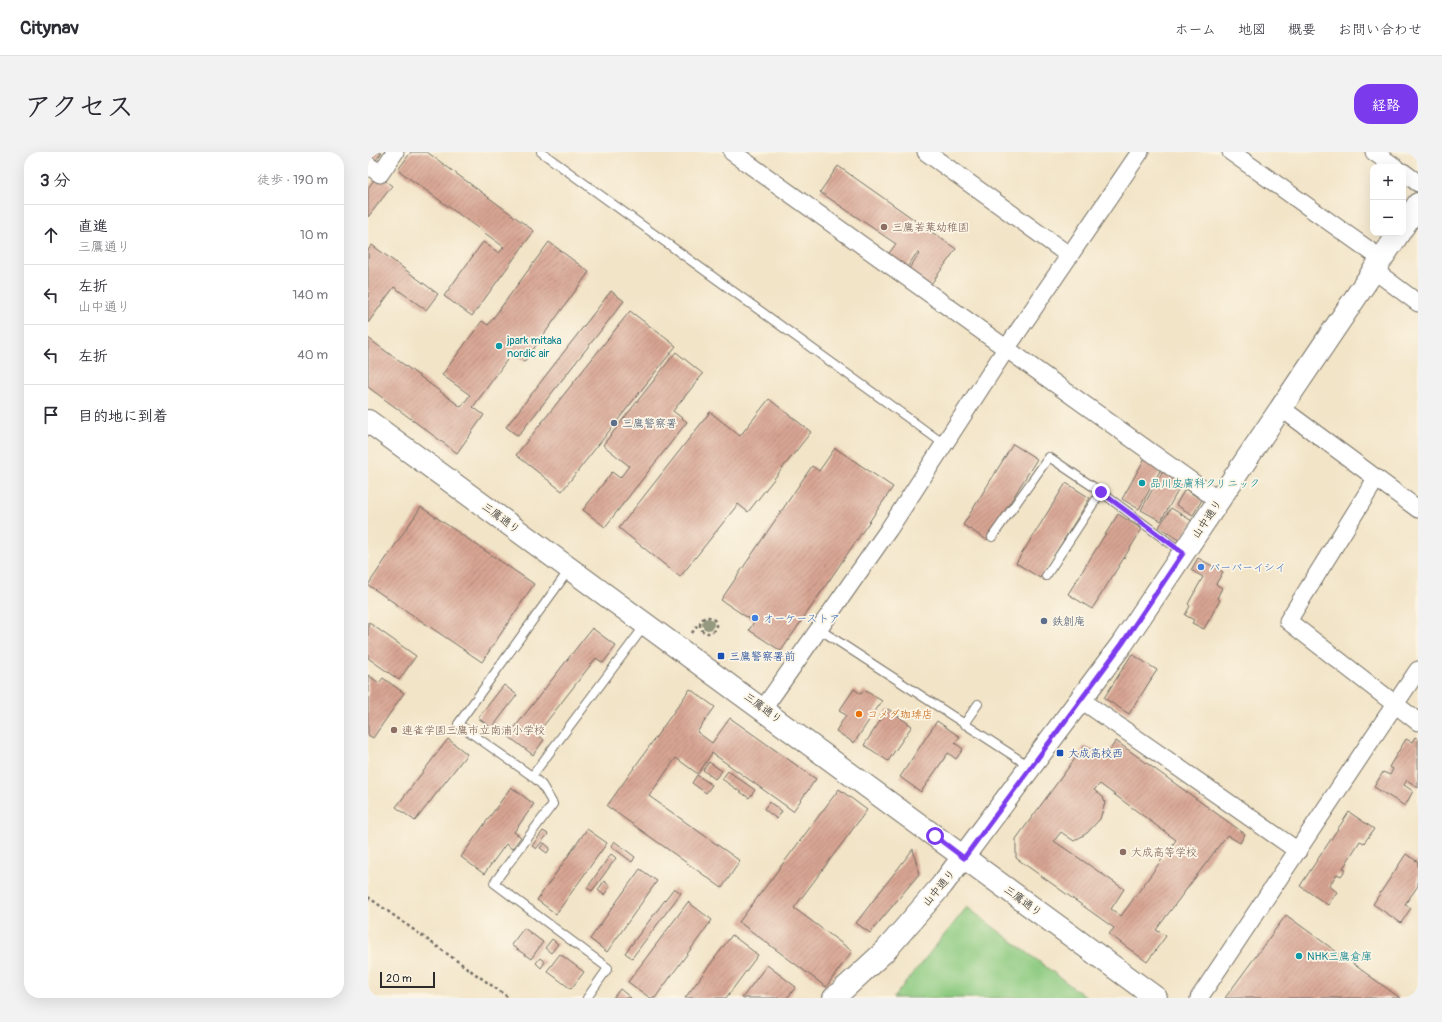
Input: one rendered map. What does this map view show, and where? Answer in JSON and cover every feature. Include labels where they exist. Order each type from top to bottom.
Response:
[{"type":"street","points":[[368,165],[380,174],[395,152]]},
{"type":"street","points":[[732,152],[1219,501]]},
{"type":"street","points":[[926,152],[1070,256]]},
{"type":"street","points":[[1231,152],[1379,265],[1418,303]]},
{"type":"street","points":[[1374,152],[1391,164]]},
{"type":"street","points":[[763,709],[889,529],[1006,349],[1070,256],[1135,154]]},
{"type":"street","points":[[1406,174],[1418,183]]},
{"type":"street","points":[[1406,223],[1418,204]]},
{"type":"street","name":"山中通り","points":[[834,998],[886,950],[964,858],[1122,644],[1398,236]]},
{"type":"street","points":[[1281,408],[1418,509]]},
{"type":"street","name":"三鷹通り","points":[[368,421],[1156,998]]},
{"type":"street","points":[[1376,479],[1288,621],[1418,722]]},
{"type":"street","points":[[1199,998],[1418,670]]},
{"type":"street","points":[[1080,699],[1298,851]]},
{"type":"lane","points":[[541,152],[944,444]]},
{"type":"lane","points":[[992,537],[1049,457],[1101,492],[1183,553]]},
{"type":"lane","points":[[1046,576],[1101,492]]},
{"type":"lane","points":[[570,568],[458,724],[532,776],[542,785],[553,804],[494,883],[608,968],[587,998]]},
{"type":"lane","points":[[532,776],[647,624]]},
{"type":"lane","points":[[818,629],[1031,767]]},
{"type":"lane","points":[[964,724],[978,704]]},
{"type":"path","points":[[691,636],[699,624],[705,616],[709,616],[715,621],[716,625],[712,632],[707,634],[700,628],[699,624]]},
{"type":"path","points":[[368,897],[509,998]]},
{"type":"green space","points":[[967,907],[1087,998],[893,998]]},
{"type":"building","points":[[368,152],[382,152],[376,160],[368,154]]},
{"type":"building","points":[[411,152],[427,152],[534,231],[472,316],[444,296],[483,242],[499,253],[504,247],[398,170]]},
{"type":"building","points":[[838,166],[956,249],[929,287],[907,271],[919,254],[917,253],[905,270],[886,257],[896,244],[820,192]]},
{"type":"building","points":[[378,175],[392,186],[368,217],[368,188]]},
{"type":"building","name":"jpark mitaka nordic air","points":[[549,242],[589,272],[524,362],[512,353],[473,407],[484,415],[457,453],[368,387],[368,338],[461,407],[470,395],[442,375],[482,321],[488,325]]},
{"type":"building","points":[[372,245],[438,294],[426,310],[394,287],[368,323],[368,250]]},
{"type":"building","points":[[611,291],[624,301],[518,436],[506,427]]},
{"type":"building","points":[[630,311],[676,346],[562,491],[516,455]]},
{"type":"building","points":[[676,352],[703,374],[673,411],[687,422],[605,527],[583,510],[612,472],[620,478],[629,466],[603,445]]},
{"type":"building","points":[[769,399],[811,432],[748,512],[738,504],[680,577],[619,528],[710,412],[740,436]]},
{"type":"building","points":[[1013,444],[1037,459],[987,540],[963,525]]},
{"type":"building","points":[[835,448],[893,487],[781,651],[749,630],[754,622],[721,600],[812,466],[819,471]]},
{"type":"building","name":"品川皮膚科クリニック","points":[[1145,458],[1162,467],[1139,509],[1122,499]]},
{"type":"building","points":[[1164,469],[1184,480],[1161,521],[1141,510]]},
{"type":"building","points":[[1066,483],[1090,498],[1040,578],[1016,563]]},
{"type":"building","points":[[1185,489],[1202,500],[1193,515],[1176,505]]},
{"type":"building","points":[[421,507],[534,584],[482,662],[368,585]]},
{"type":"building","points":[[1171,508],[1192,521],[1180,541],[1159,527]]},
{"type":"building","points":[[1118,514],[1142,529],[1092,609],[1068,594]]},
{"type":"building","points":[[1198,558],[1223,572],[1216,584],[1222,588],[1217,598],[1220,600],[1204,629],[1192,623],[1194,620],[1185,615],[1190,606],[1188,604],[1203,577],[1191,570]]},
{"type":"building","points":[[368,622],[416,656],[399,680],[368,658]]},
{"type":"building","points":[[592,628],[616,646],[603,663],[596,658],[537,734],[544,740],[533,755],[508,736]]},
{"type":"building","points":[[1132,654],[1157,670],[1129,714],[1104,698]]},
{"type":"building","points":[[368,675],[379,683],[383,678],[404,693],[373,738],[368,735]]},
{"type":"building","points":[[504,685],[517,695],[492,728],[478,718]]},
{"type":"building","points":[[690,689],[715,707],[697,732],[712,743],[730,718],[816,779],[793,811],[712,753],[698,774],[676,758],[649,796],[740,861],[722,888],[607,806]]},
{"type":"building","points":[[854,689],[861,694],[864,690],[882,701],[854,743],[836,731],[846,715],[839,711]]},
{"type":"building","points":[[888,709],[912,726],[888,761],[864,745]]},
{"type":"building","points":[[937,721],[960,737],[955,743],[963,749],[956,759],[948,753],[921,792],[900,777]]},
{"type":"building","points":[[1415,737],[1418,739],[1418,788],[1407,780],[1404,785],[1413,791],[1405,806],[1374,787],[1383,772],[1390,775],[1393,769],[1389,767],[1406,739],[1412,742]]},
{"type":"building","points":[[448,739],[467,754],[415,821],[396,807]]},
{"type":"building","points":[[1116,741],[1245,834],[1240,843],[1227,835],[1156,930],[1166,936],[1147,962],[1109,934],[1114,928],[1016,858],[1016,839],[1085,745],[1104,758]],"holes":[[[1100,784],[1176,840],[1121,916],[1111,909],[1124,889],[1054,841],[1061,832],[1074,841],[1087,833],[1100,819],[1105,803],[1103,797],[1094,790]]]},
{"type":"building","points":[[709,762],[722,771],[715,779],[703,770]]},
{"type":"building","points":[[728,771],[755,790],[749,798],[722,779]]},
{"type":"building","points":[[697,775],[712,785],[706,793],[692,783]]},
{"type":"building","points":[[511,787],[534,804],[514,832],[521,837],[512,849],[506,844],[484,874],[461,857]]},
{"type":"building","points":[[839,789],[867,810],[794,908],[852,951],[826,987],[739,922]]},
{"type":"building","points":[[769,802],[782,811],[777,819],[764,809]]},
{"type":"building","points":[[1349,812],[1374,829],[1364,843],[1360,841],[1343,868],[1346,869],[1341,876],[1337,874],[1329,886],[1337,892],[1328,905],[1300,886]]},
{"type":"building","points":[[587,829],[607,843],[556,914],[537,900]]},
{"type":"building","points":[[543,831],[548,834],[536,849],[532,846]]},
{"type":"building","points":[[614,841],[635,857],[632,862],[611,846]]},
{"type":"building","points":[[544,843],[550,848],[547,853],[540,848]]},
{"type":"building","points":[[913,849],[919,874],[870,933],[856,923]]},
{"type":"building","points":[[611,854],[616,858],[592,891],[587,888]]},
{"type":"building","points":[[1406,854],[1418,862],[1418,886],[1405,904],[1411,908],[1401,923],[1373,904]]},
{"type":"building","points":[[640,869],[657,881],[607,952],[590,939]]},
{"type":"building","points":[[604,881],[610,886],[604,895],[598,890]]},
{"type":"building","points":[[674,888],[681,893],[632,958],[625,953]]},
{"type":"building","points":[[688,902],[712,920],[655,998],[650,998],[628,982]]},
{"type":"building","name":"NHK三鷹倉庫","points":[[1286,915],[1400,998],[1225,998]]},
{"type":"building","points":[[524,928],[543,942],[531,959],[511,945]]},
{"type":"building","points":[[732,935],[758,955],[726,998],[685,998]]},
{"type":"building","points":[[552,939],[558,944],[551,953],[545,948]]},
{"type":"building","points":[[560,954],[584,972],[571,989],[547,971]]},
{"type":"building","points":[[540,958],[545,962],[541,968],[536,963]]},
{"type":"building","points":[[767,965],[796,987],[787,998],[742,998]]},
{"type":"building","points":[[620,989],[631,998],[613,998]]},
{"type":"place","name":"三鷹若葉幼稚園","points":[[884,227]]},
{"type":"place","name":"jpark mitaka nordic air","points":[[499,346]]},
{"type":"place","name":"三鷹警察署","points":[[614,423]]},
{"type":"place","name":"品川皮膚科クリニック","points":[[1142,483]]},
{"type":"place","name":"バーバーイシイ","points":[[1201,567]]},
{"type":"place","name":"オーケーストア","points":[[755,618]]},
{"type":"place","name":"鉄創庵","points":[[1044,621]]},
{"type":"place","name":"三鷹警察署前","points":[[721,656]]},
{"type":"place","name":"コメダ珈琲店","points":[[859,714]]},
{"type":"place","name":"連雀学園三鷹市立南浦小学校","points":[[394,730]]},
{"type":"place","name":"大成高校西","points":[[1060,753]]},
{"type":"place","name":"大成高等学校","points":[[1123,852]]},
{"type":"place","name":"NHK三鷹倉庫","points":[[1299,956]]},
{"type":"route","points":[[935,836],[964,858],[1122,644],[1183,553],[1101,492]]}]
